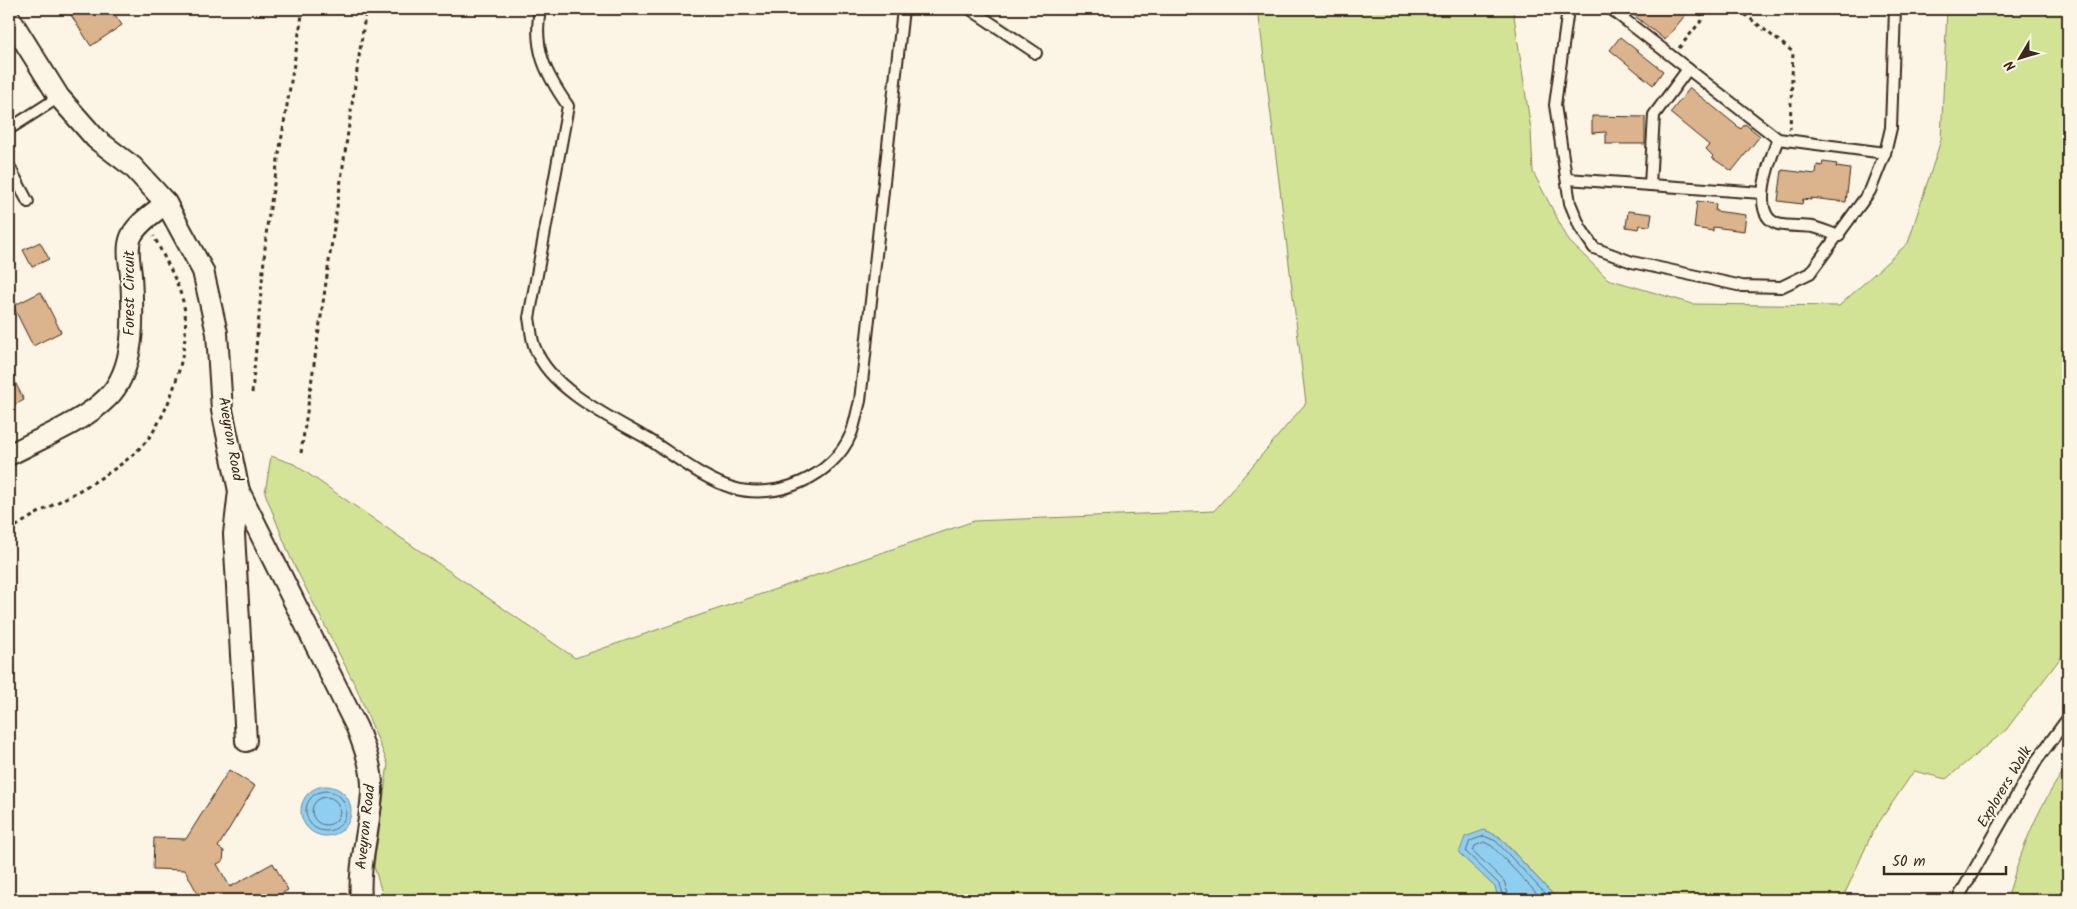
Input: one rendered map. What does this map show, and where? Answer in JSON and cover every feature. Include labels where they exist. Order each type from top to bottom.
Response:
[{"type":"street","name":"Aveyron Road","points":[[9,17],[59,97],[96,139],[133,167],[166,203],[203,271],[218,332],[222,410],[239,491],[357,728],[369,757],[372,791],[360,884],[361,900]]},
{"type":"street","name":"Forest Circuit","points":[[9,455],[89,412],[107,398],[119,384],[130,346],[132,309],[128,251],[130,238],[138,227],[166,203]]},
{"type":"street","points":[[239,491],[234,534],[246,741]]},
{"type":"lane","points":[[540,9],[537,27],[538,45],[549,79],[568,106],[529,318],[535,348],[546,368],[561,384],[716,481],[750,492],[795,486],[819,472],[834,458],[851,435],[860,401],[903,9]]},
{"type":"lane","points":[[970,9],[1036,53]]},
{"type":"lane","points":[[1568,9],[1555,105],[1570,203],[1580,227],[1594,248],[1632,262],[1742,286],[1781,287],[1810,273],[1839,236],[1870,191],[1885,153],[1890,128],[1895,9]]},
{"type":"lane","points":[[1611,9],[1778,138],[1885,153]]},
{"type":"lane","points":[[1650,185],[1654,114],[1688,69]]},
{"type":"lane","points":[[9,129],[59,97]]},
{"type":"lane","points":[[1778,138],[1770,160],[1762,193],[1765,212],[1770,220],[1778,224],[1814,227],[1839,236]]},
{"type":"lane","points":[[9,166],[28,202]]},
{"type":"lane","points":[[1567,179],[1762,193]]},
{"type":"lane","name":"Explorers Walk","points":[[1957,900],[2037,760],[2068,718]]},
{"type":"path","points":[[252,393],[267,226],[303,9]]},
{"type":"path","points":[[301,453],[366,9]]},
{"type":"path","points":[[1672,56],[1701,21],[1701,9]]},
{"type":"path","points":[[1738,9],[1793,52],[1790,128],[1778,138]]},
{"type":"green space","points":[[1258,9],[1513,9],[1531,130],[1533,172],[1569,241],[1608,279],[1693,304],[1839,306],[1908,243],[1941,140],[1947,9],[2068,9],[2068,648],[2006,730],[1946,779],[1914,771],[1873,831],[1842,900],[1558,900],[1499,836],[1459,853],[1495,887],[1499,900],[384,900],[374,866],[388,764],[356,687],[291,559],[265,493],[271,456],[294,464],[575,658],[974,521],[1214,511],[1306,403]]},
{"type":"green space","points":[[2068,765],[2068,900],[2007,900],[2031,830],[2057,780]]},
{"type":"water","points":[[321,786],[331,786],[344,793],[351,806],[351,816],[344,829],[331,836],[321,836],[312,832],[305,825],[301,816],[301,806],[305,797],[312,790]]},
{"type":"water","points":[[1484,830],[1498,836],[1558,900],[1499,900],[1495,887],[1459,853],[1465,837]]},
{"type":"building","points":[[67,9],[111,9],[122,25],[91,46]]},
{"type":"building","points":[[1626,9],[1690,9],[1665,40]]},
{"type":"building","points":[[1620,37],[1663,71],[1653,85],[1610,50]]},
{"type":"building","points":[[1690,88],[1741,129],[1745,124],[1760,136],[1732,171],[1712,158],[1713,156],[1706,149],[1709,145],[1670,113]]},
{"type":"building","points":[[1592,116],[1645,117],[1645,144],[1606,144],[1606,132],[1592,133]]},
{"type":"building","points":[[1823,162],[1837,164],[1836,167],[1850,169],[1846,202],[1811,198],[1811,200],[1803,199],[1802,204],[1778,201],[1782,170],[1816,174],[1817,165],[1822,166]]},
{"type":"building","points":[[1697,201],[1716,204],[1715,211],[1746,215],[1744,231],[1713,227],[1713,231],[1694,228]]},
{"type":"building","points":[[1628,211],[1652,214],[1650,226],[1640,225],[1639,229],[1626,227]]},
{"type":"building","points":[[40,242],[49,259],[32,267],[23,250]]},
{"type":"building","points":[[41,292],[61,332],[33,346],[13,306]]},
{"type":"building","points":[[9,370],[24,400],[9,408]]},
{"type":"building","points":[[229,770],[255,786],[218,847],[224,851],[223,861],[217,864],[230,887],[273,863],[288,890],[270,900],[201,900],[185,870],[153,869],[154,838],[186,839]]}]
